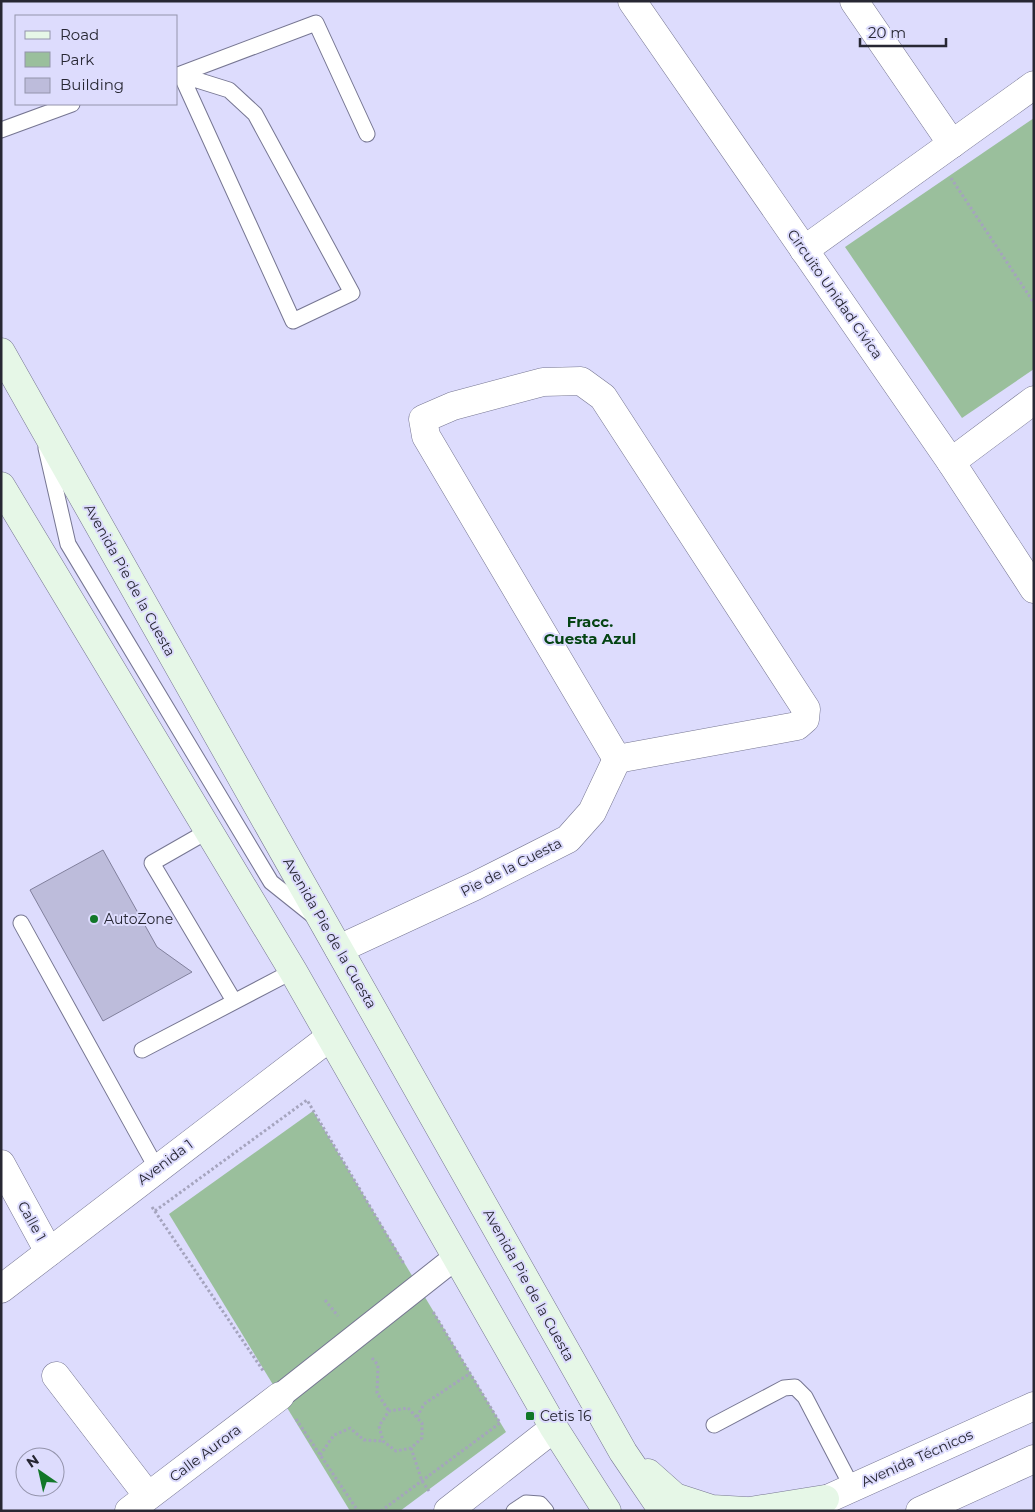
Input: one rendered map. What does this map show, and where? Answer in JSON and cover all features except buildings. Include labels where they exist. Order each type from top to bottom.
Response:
[{"type":"main road","name":"Avenida Pie de la Cuesta","points":[[1,352],[623,1452],[663,1511]]},
{"type":"main road","points":[[1,486],[292,971],[554,1428],[607,1511]]},
{"type":"main road","points":[[623,1452],[675,1496],[712,1509],[746,1511]]},
{"type":"main road","points":[[750,1511],[813,1505]]},
{"type":"street","name":"Circuito Unidad Cívica","points":[[632,1],[952,462],[1034,589]]},
{"type":"street","points":[[854,1],[944,149]]},
{"type":"street","points":[[804,250],[1034,85]]},
{"type":"street","points":[[543,382],[581,382],[603,397],[806,710],[805,719],[797,726],[616,759],[426,436],[423,418],[453,406],[543,382]]},
{"type":"street","points":[[952,462],[1034,400]]},
{"type":"street","name":"Pie de la Cuesta","points":[[332,937],[475,886],[568,839],[592,812],[616,759]]},
{"type":"street","name":"Avenida 1","points":[[1,1288],[330,1037]]},
{"type":"street","name":"Calle 1","points":[[1,1164],[49,1252]]},
{"type":"street","points":[[280,1396],[456,1257]]},
{"type":"street","points":[[56,1376],[139,1504]]},
{"type":"street","name":"Calle Aurora","points":[[139,1504],[280,1396]]},
{"type":"street","name":"Avenida Técnicos","points":[[813,1505],[1034,1406]]},
{"type":"street","points":[[440,1503],[554,1428]]},
{"type":"street","points":[[920,1511],[1034,1459]]},
{"type":"lane","points":[[179,75],[316,23],[367,134]]},
{"type":"lane","points":[[179,75],[229,90],[255,114],[352,294],[293,321],[179,75]]},
{"type":"lane","points":[[1,130],[69,105]]},
{"type":"lane","points":[[39,418],[68,544],[271,882],[332,937]]},
{"type":"lane","points":[[208,831],[152,863],[234,1001]]},
{"type":"lane","points":[[22,924],[146,1177]]},
{"type":"lane","points":[[142,1050],[292,971]]},
{"type":"lane","points":[[714,1425],[784,1388],[795,1387],[805,1397],[852,1487]]},
{"type":"lane","points":[[514,1511],[526,1502],[540,1504],[546,1511]]},
{"type":"path","points":[[944,149],[1034,303]]},
{"type":"path","points":[[155,1211],[307,1100],[500,1423],[381,1511]]},
{"type":"path","points":[[146,1177],[155,1211],[358,1511]]},
{"type":"path","points":[[416,1417],[424,1404],[469,1374]]},
{"type":"path","points":[[320,1456],[334,1435],[350,1428],[364,1440],[383,1441],[396,1451],[412,1448],[422,1438],[422,1423],[408,1408],[388,1411],[380,1426],[383,1441]]},
{"type":"path","points":[[412,1448],[422,1481],[440,1503]]},
{"type":"green space","points":[[1034,118],[1034,369],[962,418],[845,247]]},
{"type":"green space","points":[[313,1111],[506,1432],[400,1511],[350,1511],[169,1214]]},
{"type":"place","name":"AutoZone","points":[[94,919]]},
{"type":"place","name":"Cetis 16","points":[[530,1416]]},
{"type":"district","name":"Fracc. Cuesta Azul","points":[[590,630]]}]
